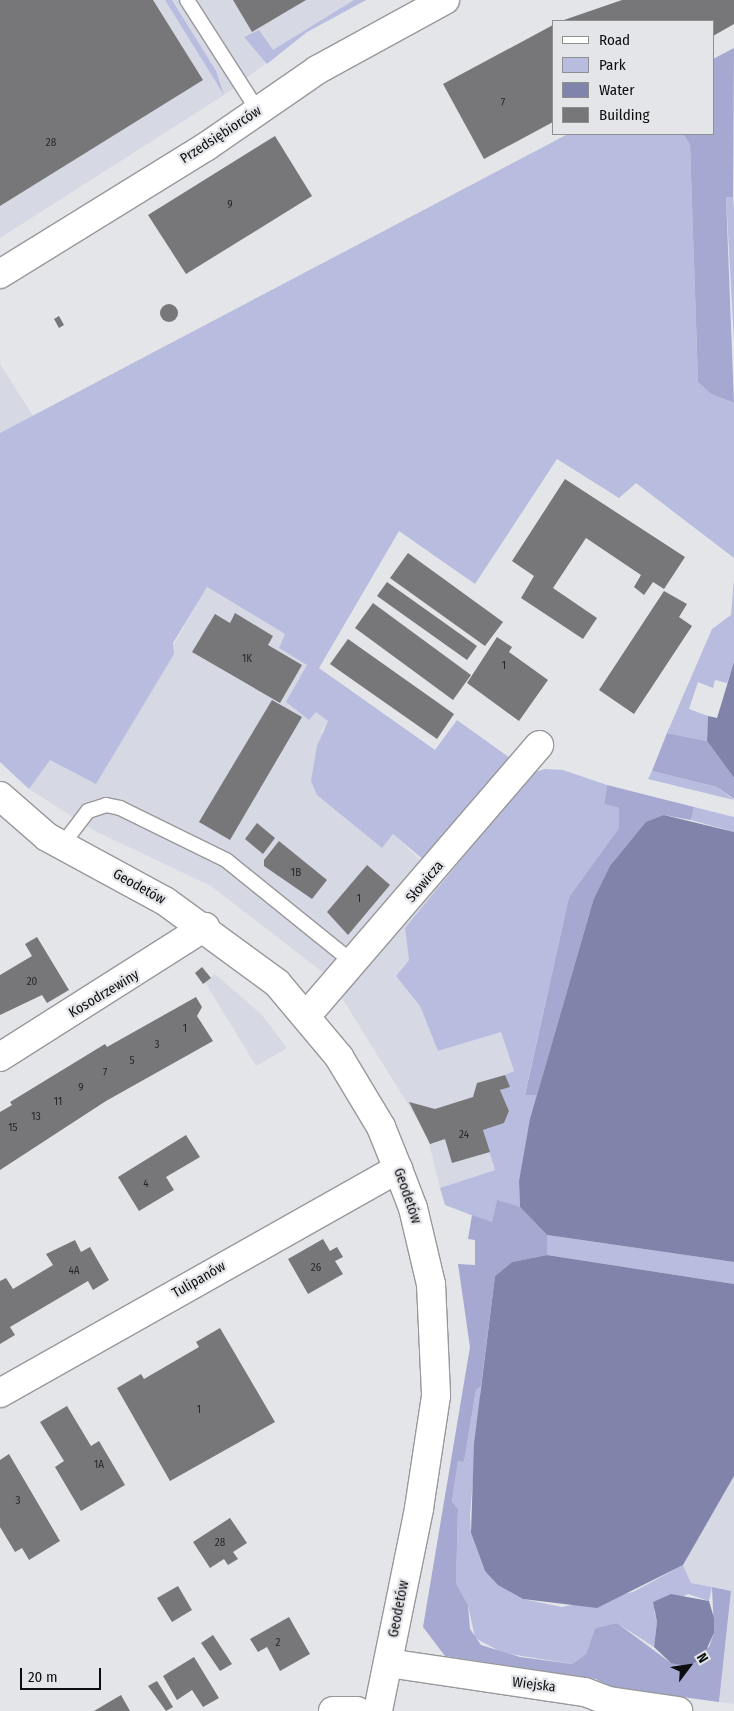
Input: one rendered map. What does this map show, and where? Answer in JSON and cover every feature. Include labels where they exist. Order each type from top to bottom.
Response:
[{"type":"street","name":"Przedsiębiorców","points":[[0,274],[258,111],[317,70],[445,0]]},
{"type":"street","name":"Słowicza","points":[[307,1014],[355,964],[539,745]]},
{"type":"street","name":"Geodetów","points":[[0,796],[54,841],[205,927],[257,966],[307,1014],[344,1064],[381,1127],[413,1208],[431,1284],[436,1396],[378,1711]]},
{"type":"street","name":"Geodetów","points":[[0,819],[14,828],[54,841]]},
{"type":"street","name":"Kosodrzewiny","points":[[0,1057],[205,927]]},
{"type":"street","name":"Tulipanów","points":[[0,1393],[398,1169]]},
{"type":"street","name":"Wiejska","points":[[388,1663],[585,1692],[609,1701],[678,1711]]},
{"type":"street","points":[[333,1711],[357,1711]]},
{"type":"lane","points":[[187,0],[258,111]]},
{"type":"lane","points":[[54,841],[88,811],[106,805],[120,808],[226,860],[355,964]]},
{"type":"shaded area","points":[[0,0],[366,0],[307,32],[224,95],[0,238]]},
{"type":"shaded area","points":[[734,48],[733,197],[726,197],[734,403],[711,394],[698,382],[690,145],[684,135],[714,135],[714,58]]},
{"type":"shaded area","points":[[0,364],[33,416],[0,433]]},
{"type":"shaded area","points":[[206,587],[285,634],[279,648],[307,665],[309,719],[316,711],[328,721],[321,732],[357,827],[382,848],[393,834],[443,882],[405,928],[409,960],[396,976],[420,1006],[438,1051],[501,1032],[514,1072],[509,1111],[490,1152],[495,1170],[440,1188],[427,1135],[329,977],[211,886],[95,831],[29,789],[50,760],[96,784]]},
{"type":"shaded area","points":[[667,733],[707,741],[734,778],[734,799],[717,787],[652,771]]},
{"type":"shaded area","points":[[607,785],[694,807],[691,820],[664,815],[593,901],[537,1095],[525,1095],[569,897],[619,828],[619,808],[604,804]]},
{"type":"shaded area","points":[[215,974],[261,1014],[287,1048],[256,1066],[205,982]]},
{"type":"shaded area","points":[[497,1200],[520,1207],[547,1235],[547,1255],[512,1262],[495,1276],[481,1386],[476,1390],[464,1462],[458,1461],[452,1502],[458,1509],[456,1583],[468,1605],[470,1629],[481,1645],[520,1657],[572,1664],[586,1654],[595,1628],[617,1623],[671,1663],[709,1647],[714,1633],[712,1587],[731,1591],[719,1702],[609,1687],[596,1679],[445,1656],[423,1627],[470,1347],[458,1264],[475,1265],[475,1240],[468,1239],[472,1215],[492,1222]]},
{"type":"shaded area","points":[[734,1476],[734,1704],[719,1702],[731,1591],[691,1583],[683,1565]]},
{"type":"green space","points":[[165,0],[172,0],[216,71],[224,95]]},
{"type":"green space","points":[[354,0],[366,0],[307,32],[267,64],[244,37],[259,30],[273,50]]},
{"type":"green space","points":[[566,135],[684,135],[690,145],[698,382],[711,394],[734,403],[734,558],[636,483],[619,498],[557,459],[475,584],[399,531],[319,668],[435,750],[457,720],[514,761],[431,866],[393,834],[382,848],[317,795],[311,781],[317,746],[328,721],[316,712],[309,720],[286,702],[307,665],[279,648],[285,634],[207,587],[173,643],[174,654],[96,784],[50,760],[29,789],[0,762],[0,433]]},
{"type":"green space","points":[[726,197],[733,197],[734,209],[734,341]]},
{"type":"green space","points":[[734,579],[734,664],[727,683],[715,680],[713,688],[698,682],[689,709],[708,716],[707,741],[667,733],[712,629],[731,615]]},
{"type":"green space","points":[[545,769],[563,770],[607,785],[604,804],[619,808],[621,814],[619,828],[569,897],[525,1094],[537,1095],[519,1181],[520,1207],[497,1201],[492,1223],[445,1205],[440,1188],[495,1170],[483,1130],[504,1123],[509,1111],[500,1090],[509,1087],[505,1075],[514,1071],[501,1032],[438,1051],[420,1006],[396,976],[409,960],[405,928],[532,773]]},
{"type":"green space","points":[[652,771],[717,787],[734,800],[648,779]]},
{"type":"green space","points":[[694,807],[734,817],[734,832],[691,820]]},
{"type":"green space","points":[[547,1235],[734,1262],[734,1284],[547,1255]]},
{"type":"green space","points":[[481,1386],[470,1515],[471,1533],[485,1571],[523,1599],[562,1607],[633,1592],[683,1565],[691,1583],[712,1587],[709,1601],[688,1594],[654,1611],[657,1622],[654,1647],[617,1623],[595,1628],[586,1654],[572,1664],[503,1653],[475,1638],[468,1605],[456,1583],[458,1509],[452,1503],[458,1460],[464,1462],[476,1390]]},
{"type":"water","points":[[734,662],[734,778],[707,741],[708,716],[717,718]]},
{"type":"water","points":[[664,815],[734,832],[734,1262],[547,1235],[520,1207],[519,1181],[530,1119],[593,901],[610,866],[646,822]]},
{"type":"water","points":[[547,1255],[734,1284],[734,1476],[683,1565],[597,1608],[523,1599],[498,1585],[485,1571],[471,1533],[474,1444],[495,1276],[512,1262]]},
{"type":"water","points":[[671,1594],[709,1601],[714,1618],[714,1633],[702,1659],[687,1666],[671,1663],[654,1647],[657,1622],[653,1602]]},
{"type":"building","points":[[0,0],[153,0],[203,80],[0,206]]},
{"type":"building","points":[[233,0],[306,0],[252,32]]},
{"type":"building","points":[[622,0],[734,0],[734,24],[714,35],[714,20],[564,20]]},
{"type":"building","points":[[552,26],[552,123],[484,159],[443,84]]},
{"type":"building","points":[[275,136],[312,196],[186,274],[148,215]]},
{"type":"building","points":[[165,304],[173,304],[178,309],[176,320],[165,322],[160,317],[160,309]]},
{"type":"building","points":[[59,316],[64,325],[59,328],[54,319]]},
{"type":"building","points":[[565,479],[685,557],[664,589],[653,582],[644,595],[634,587],[641,575],[586,538],[553,588],[597,618],[583,639],[521,598],[534,576],[512,561]]},
{"type":"building","points":[[408,553],[503,622],[485,646],[390,578]]},
{"type":"building","points":[[387,582],[477,646],[467,660],[377,596]]},
{"type":"building","points":[[664,591],[687,604],[679,617],[692,626],[634,714],[599,690]]},
{"type":"building","points":[[373,603],[471,675],[453,700],[355,628]]},
{"type":"building","points":[[235,613],[273,636],[268,645],[302,665],[280,703],[192,652],[215,614],[230,623]]},
{"type":"building","points":[[497,637],[512,647],[509,652],[548,680],[519,721],[467,683]]},
{"type":"building","points":[[348,639],[454,714],[437,739],[330,664]]},
{"type":"building","points":[[272,700],[302,717],[230,840],[199,822]]},
{"type":"building","points":[[257,823],[275,838],[263,854],[245,839]]},
{"type":"building","points":[[279,841],[327,880],[312,899],[264,866],[264,860]]},
{"type":"building","points":[[367,865],[390,885],[348,935],[327,912]]},
{"type":"building","points":[[37,937],[69,990],[47,1003],[42,995],[0,1015],[0,975],[32,956],[25,944]]},
{"type":"building","points":[[202,967],[211,978],[203,984],[195,973]]},
{"type":"building","points":[[196,997],[202,1007],[197,1016],[213,1041],[106,1101],[0,1170],[0,1112],[12,1105],[10,1102],[105,1044],[107,1047]]},
{"type":"building","points":[[505,1075],[510,1087],[500,1090],[509,1111],[504,1123],[483,1130],[490,1152],[452,1163],[445,1139],[430,1144],[409,1102],[435,1109],[473,1097],[477,1083]]},
{"type":"building","points":[[186,1135],[200,1157],[166,1177],[174,1190],[139,1211],[118,1177]]},
{"type":"building","points":[[323,1239],[330,1251],[337,1247],[343,1257],[335,1261],[343,1274],[308,1294],[288,1259]]},
{"type":"building","points":[[75,1240],[81,1252],[90,1247],[109,1280],[93,1290],[88,1281],[10,1327],[15,1335],[0,1344],[0,1281],[6,1278],[13,1289],[53,1265],[46,1254]]},
{"type":"building","points":[[220,1328],[275,1422],[170,1481],[117,1388],[141,1374],[144,1379],[199,1347],[196,1342]]},
{"type":"building","points":[[67,1406],[91,1446],[99,1441],[125,1485],[81,1511],[55,1467],[64,1461],[40,1422]]},
{"type":"building","points":[[9,1454],[60,1541],[29,1560],[22,1548],[15,1552],[0,1527],[0,1460]]},
{"type":"building","points":[[230,1518],[247,1543],[233,1552],[238,1559],[228,1565],[224,1559],[210,1568],[193,1542]]},
{"type":"building","points":[[178,1586],[192,1610],[172,1622],[157,1598]]},
{"type":"building","points":[[289,1617],[310,1654],[280,1671],[267,1647],[258,1652],[250,1639]]},
{"type":"building","points":[[213,1635],[232,1664],[220,1671],[201,1643]]},
{"type":"building","points":[[194,1657],[219,1698],[203,1707],[192,1690],[177,1700],[163,1676]]},
{"type":"building","points":[[157,1681],[173,1707],[166,1711],[148,1686]]},
{"type":"building","points":[[121,1695],[130,1711],[94,1711]]}]
